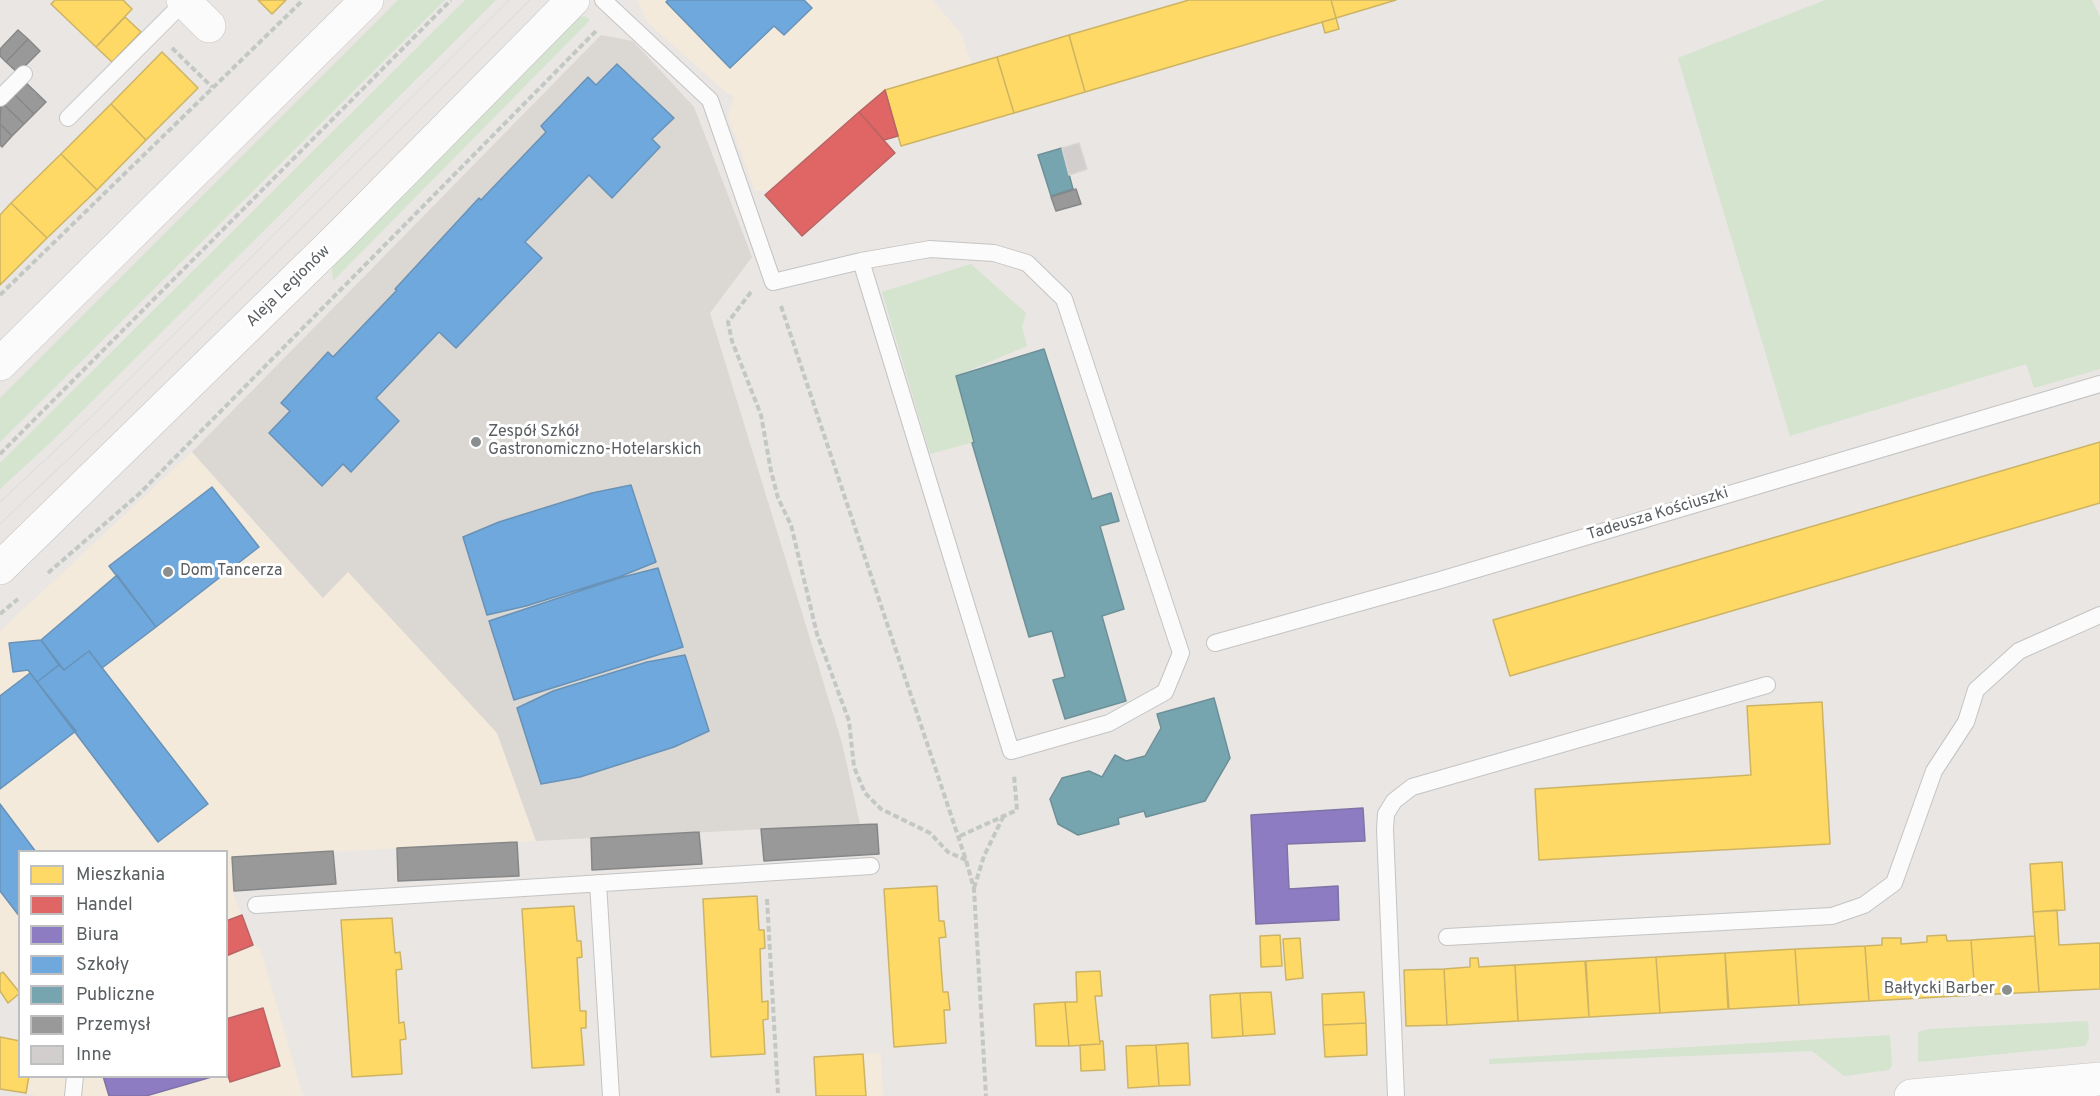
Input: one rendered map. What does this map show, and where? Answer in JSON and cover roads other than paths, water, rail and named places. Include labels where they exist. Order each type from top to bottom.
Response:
[{"type":"main road","points":[[185,0],[208,26]]},
{"type":"main road","points":[[0,364],[367,0]]},
{"type":"main road","name":"Aleja Legionów","points":[[0,568],[342,234],[573,0]]},
{"type":"main road","points":[[1911,1096],[2100,1079]]},
{"type":"lane","points":[[68,118],[185,0]]},
{"type":"lane","points":[[609,6],[710,100],[773,282],[861,261],[930,249],[994,253],[1027,263],[1064,299],[1181,653],[1165,692],[1109,723],[1011,751],[861,261]]},
{"type":"lane","points":[[0,98],[24,74]]},
{"type":"lane","name":"Tadeusza Kościuszki","points":[[1215,643],[1448,578],[2100,384]]},
{"type":"lane","points":[[1447,937],[1832,916],[1864,905],[1894,883],[1934,771],[1966,722],[1976,690],[2019,651],[2100,615]]},
{"type":"lane","points":[[1396,1096],[1385,829],[1386,814],[1394,801],[1412,787],[1767,685]]},
{"type":"lane","points":[[256,905],[871,866]]},
{"type":"lane","points":[[598,884],[611,1096]]},
{"type":"lane","points":[[73,1096],[75,1078]]},
{"type":"tram line","points":[[0,502],[92,416],[509,0]]},
{"type":"tram line","points":[[0,524],[101,428],[530,0]]},
{"type":"place","name":"Zespół Szkół Gastronomiczno-Hotelarskich","points":[[476,442]]},
{"type":"place","name":"Dom Tancerza","points":[[168,572]]},
{"type":"place","name":"Bałtycki Barber","points":[[2007,990]]}]
